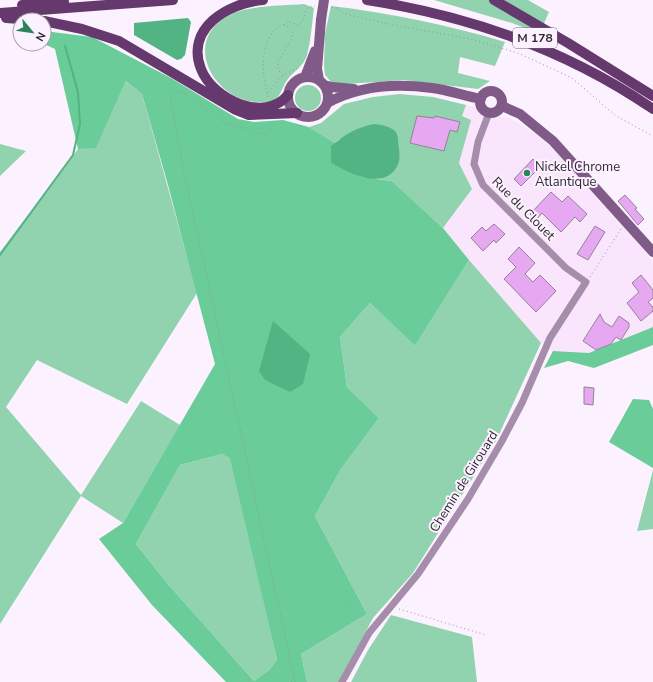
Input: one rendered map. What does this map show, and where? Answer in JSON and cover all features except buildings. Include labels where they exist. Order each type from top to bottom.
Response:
[{"type":"main road","points":[[0,6],[41,1],[86,0]]},
{"type":"main road","points":[[0,13],[173,0]]},
{"type":"main road","points":[[263,0],[234,6],[218,14],[206,27],[199,44],[198,59],[201,70],[208,82],[218,90],[250,108],[276,106],[288,96],[292,85],[304,72],[318,40]]},
{"type":"main road","name":"M 178","points":[[367,0],[440,14],[522,40],[592,72],[653,109]]},
{"type":"main road","name":"M 178","points":[[408,0],[470,15],[538,39],[607,73],[653,101]]},
{"type":"main road","points":[[494,0],[568,43],[653,96]]},
{"type":"main road","points":[[288,96],[292,108],[302,116],[315,115],[320,112],[327,102],[328,96],[317,69],[318,40],[325,4]]},
{"type":"main road","points":[[0,18],[12,19]]},
{"type":"main road","points":[[52,23],[82,29],[119,41],[234,109],[249,115],[297,113]]},
{"type":"main road","points":[[304,72],[332,87],[364,89],[406,86],[433,88],[480,99]]},
{"type":"main road","points":[[327,102],[364,89]]},
{"type":"main road","points":[[488,91],[495,91],[501,96],[502,106],[498,111],[489,114],[482,110],[480,99],[488,91]]},
{"type":"main road","points":[[502,106],[520,114],[553,141],[653,252]]},
{"type":"street","name":"Rue du Clouet","points":[[489,114],[478,142],[474,164],[483,185],[566,268],[586,282]]},
{"type":"street","name":"Chemin de Girouard","points":[[342,682],[369,633],[418,574],[468,499],[522,403],[550,338],[586,282]]},
{"type":"path","points":[[268,99],[263,70],[264,55],[274,31],[288,21],[298,25],[302,22],[307,8],[312,5],[325,4],[337,8],[346,14],[383,23],[470,39],[518,53],[572,78],[616,116],[653,136]]},
{"type":"path","points":[[283,74],[278,72],[277,64],[293,36],[291,30],[284,25]]},
{"type":"path","points":[[267,93],[283,74],[300,67],[304,72]]},
{"type":"path","points":[[272,123],[270,131],[266,134],[242,128],[219,118],[179,91],[174,91],[169,99],[273,584],[296,682]]},
{"type":"path","points":[[586,282],[626,221]]},
{"type":"path","points":[[339,596],[369,633]]},
{"type":"path","points":[[390,607],[486,635]]},
{"type":"path","points":[[291,682],[295,678]]},
{"type":"shaded area","points":[[434,0],[528,0],[549,12],[541,30],[544,35],[512,23]]},
{"type":"shaded area","points":[[304,4],[314,8],[306,59],[286,81],[276,99],[267,102],[246,100],[231,94],[219,84],[211,72],[206,58],[206,44],[212,30],[224,18],[251,8]]},
{"type":"shaded area","points":[[331,6],[419,20],[505,42],[495,66],[460,57],[458,73],[490,81],[478,89],[403,80],[347,84],[332,83],[325,75],[324,65],[325,34]]},
{"type":"shaded area","points":[[188,18],[191,22],[185,55],[181,59],[177,60],[134,35],[134,23]]},
{"type":"shaded area","points":[[52,32],[92,37],[171,78],[238,119],[254,122],[283,120],[309,127],[335,143],[331,163],[362,177],[392,181],[443,228],[469,260],[415,346],[370,303],[340,337],[347,387],[379,418],[341,469],[315,516],[367,614],[301,654],[307,682],[226,682],[152,605],[99,539],[123,523],[215,364],[168,185],[142,94],[126,81],[96,148],[78,149],[55,49],[52,48]],"holes":[[[222,454],[230,458],[277,660],[269,670],[254,681],[167,583],[136,544],[180,465]]]},
{"type":"shaded area","points":[[126,81],[142,94],[197,293],[127,404],[37,360],[6,407],[81,495],[141,401],[180,425],[123,523],[81,496],[0,624],[0,252],[78,149],[96,147]]},
{"type":"shaded area","points":[[308,85],[317,89],[321,98],[317,107],[308,111],[299,107],[295,98],[299,89]]},
{"type":"shaded area","points":[[400,94],[433,97],[466,105],[462,116],[471,120],[459,163],[472,189],[443,228],[392,181],[378,179],[392,172],[398,164],[398,139],[339,139],[335,143],[309,127],[321,123],[344,104],[373,97]]},
{"type":"shaded area","points":[[466,105],[511,119],[540,137],[565,161],[630,233],[653,262],[653,327],[589,353],[553,351],[541,343],[469,260],[443,228],[472,189],[459,163],[471,120],[462,116]]},
{"type":"shaded area","points":[[374,124],[383,125],[390,128],[395,131],[397,135],[399,157],[394,171],[379,179],[371,179],[346,171],[331,163],[331,146],[351,132],[361,127]]},
{"type":"shaded area","points":[[0,144],[26,151],[0,176]]},
{"type":"shaded area","points":[[469,260],[541,343],[496,441],[413,573],[373,618],[339,682],[307,682],[301,654],[367,614],[315,516],[341,469],[379,418],[347,387],[340,337],[370,303],[415,346]]},
{"type":"shaded area","points":[[273,321],[310,354],[303,384],[290,392],[265,380],[259,371]]},
{"type":"shaded area","points":[[653,327],[653,345],[594,368],[568,361],[544,368],[553,351],[589,353]]},
{"type":"shaded area","points":[[633,399],[649,400],[653,409],[653,468],[609,442]]},
{"type":"shaded area","points":[[222,454],[231,458],[277,660],[269,670],[254,681],[167,583],[136,544],[180,465]]},
{"type":"shaded area","points":[[653,470],[653,529],[637,531]]},
{"type":"shaded area","points":[[391,615],[472,637],[477,682],[351,682],[368,650]]},
{"type":"waterway","points":[[0,255],[73,155],[80,124],[78,92],[65,46]]},
{"type":"place","name":"Nickel Chrome Atlantique","points":[[527,173]]}]
